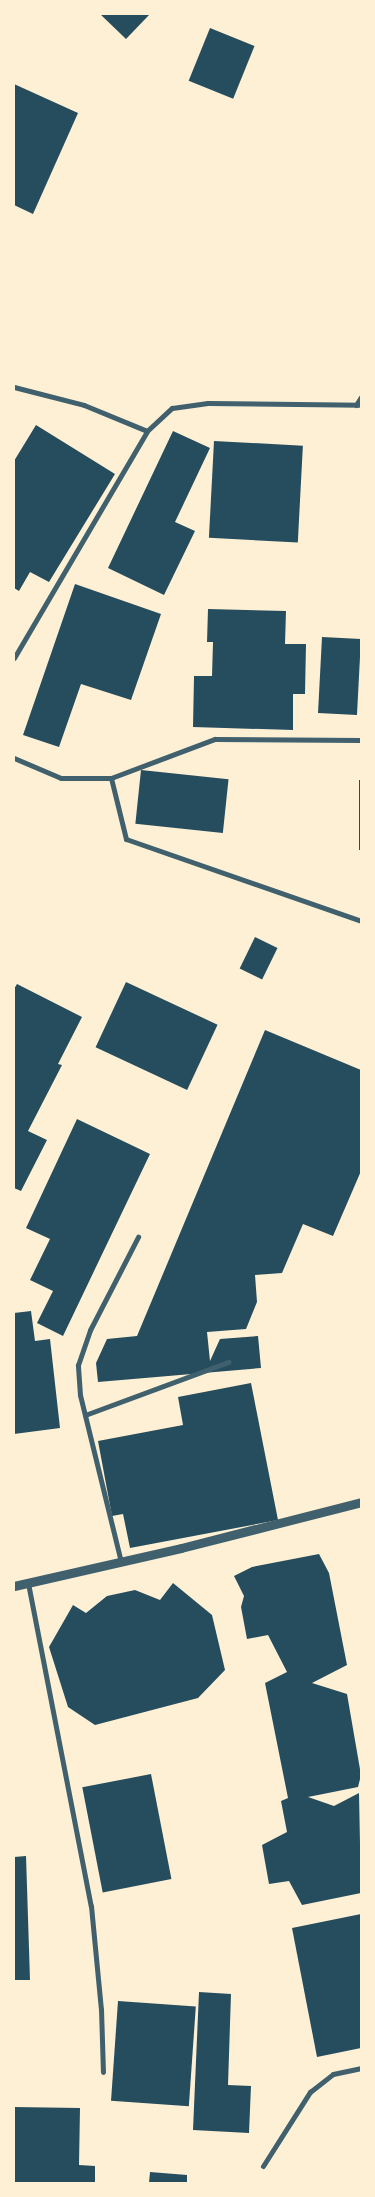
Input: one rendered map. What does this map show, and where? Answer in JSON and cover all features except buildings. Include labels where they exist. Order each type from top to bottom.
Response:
[{"type":"street","points":[[14,387],[84,405],[147,431]]},
{"type":"street","points":[[14,658],[147,431],[172,408],[208,403],[359,405],[361,397]]},
{"type":"street","points":[[14,758],[61,778],[111,778],[215,739],[361,740]]},
{"type":"street","points":[[111,778],[126,839],[361,921]]},
{"type":"street","points":[[121,1562],[85,1415],[78,1365],[90,1330],[138,1237]]},
{"type":"street","points":[[85,1415],[228,1362]]},
{"type":"street","points":[[14,1586],[121,1562],[361,1502]]},
{"type":"street","points":[[28,1583],[91,1906],[101,2009],[102,2072]]},
{"type":"street","points":[[263,2166],[310,2092],[333,2074],[361,2068]]}]
